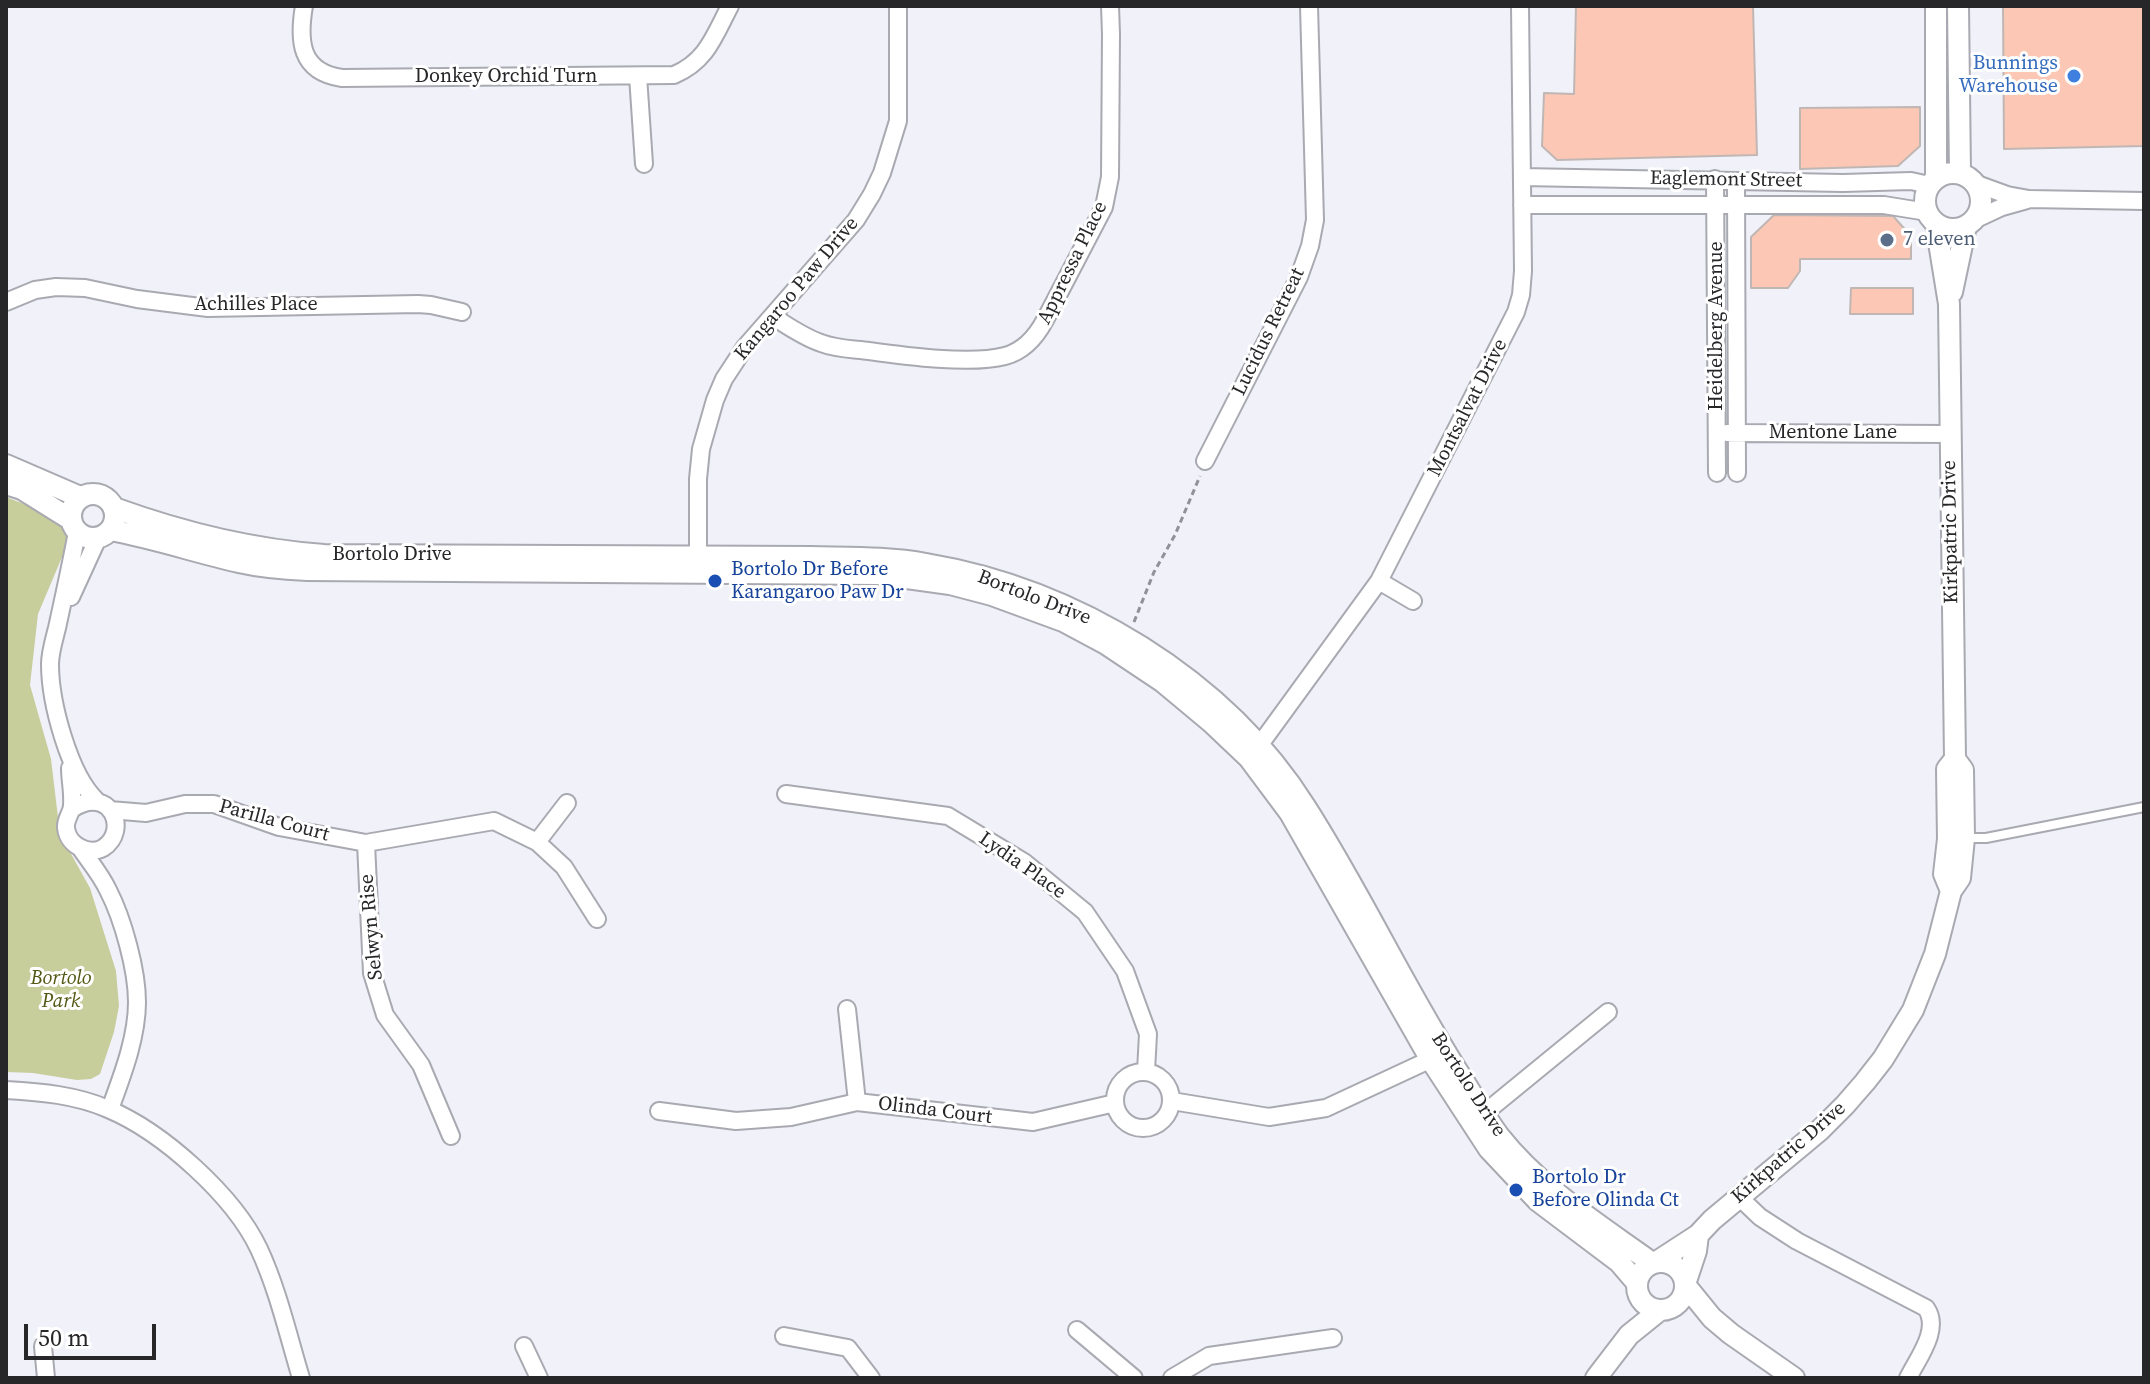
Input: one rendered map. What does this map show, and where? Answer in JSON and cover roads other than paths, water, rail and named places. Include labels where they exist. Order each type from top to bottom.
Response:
[{"type":"street","name":"Donkey Orchid Turn","points":[[304,6],[301,45],[317,70],[331,76],[674,75],[689,69],[703,57],[730,6]]},
{"type":"street","name":"Kangaroo Paw Drive","points":[[698,565],[701,449],[724,379],[745,347],[856,220],[882,173],[898,121],[898,6]]},
{"type":"street","name":"Appressa Place","points":[[772,316],[823,344],[888,354],[989,359],[1019,351],[1030,342],[1038,334],[1104,207],[1110,177],[1110,6]]},
{"type":"street","name":"Lucidus Retreat","points":[[1205,461],[1299,277],[1310,246],[1315,220],[1309,6]]},
{"type":"street","name":"Montsalvat Drive","points":[[1254,752],[1379,581],[1516,312],[1523,271],[1520,6]]},
{"type":"street","points":[[1936,6],[1932,181],[1925,193],[1931,218],[1951,229],[2029,199]]},
{"type":"street","points":[[1958,6],[1967,178],[1980,192],[1981,200],[1977,215],[1969,223]]},
{"type":"street","points":[[638,76],[644,164]]},
{"type":"street","points":[[1932,181],[1952,172],[2007,195],[2029,199],[2144,201]]},
{"type":"street","name":"Eaglemont Street","points":[[1522,177],[1869,183],[1932,181]]},
{"type":"street","name":"Heidelberg Avenue","points":[[1715,179],[1717,473]]},
{"type":"street","name":"Heidelberg Avenue","points":[[1736,181],[1737,473]]},
{"type":"street","name":"Eaglemont Street","points":[[1522,205],[1884,205],[1931,218]]},
{"type":"street","name":"Kirkpatric Drive","points":[[1655,1262],[1698,1235],[1820,1130],[1865,1082],[1913,1010],[1935,954],[1951,891],[1960,878],[1964,838],[1963,770],[1955,759],[1949,304],[1931,218]]},
{"type":"street","name":"Kirkpatric Drive","points":[[1949,304],[1969,223]]},
{"type":"street","name":"Achilles Place","points":[[6,302],[35,290],[70,287],[208,308],[418,304],[462,312]]},
{"type":"street","name":"Mentone Lane","points":[[1717,432],[1949,434]]},
{"type":"street","points":[[6,465],[80,497]]},
{"type":"street","points":[[6,484],[22,489],[74,525],[83,536],[104,534]]},
{"type":"street","points":[[59,620],[104,534],[114,523],[114,508],[100,494],[80,497],[72,506],[74,525],[49,662],[53,694],[69,759],[72,809]]},
{"type":"street","name":"Bortolo Drive","points":[[114,508],[157,524],[280,552],[878,574],[950,584],[1028,607],[1063,621],[1163,682],[1211,722],[1254,752],[1478,1118],[1489,1149],[1538,1201],[1619,1262],[1638,1290]]},
{"type":"street","name":"Bortolo Drive","points":[[104,534],[147,536],[238,562],[295,570],[355,572],[698,565]]},
{"type":"street","points":[[1379,581],[1413,601]]},
{"type":"street","points":[[69,759],[87,792],[116,821],[107,862],[109,891],[136,980],[137,1005],[133,1031],[110,1109]]},
{"type":"street","name":"Kirkpatric Drive","points":[[1951,891],[1944,874],[1948,839],[1947,769],[1955,759]]},
{"type":"street","name":"Lydia Place","points":[[786,794],[948,816],[1024,862],[1085,912],[1125,971],[1148,1034],[1146,1071]]},
{"type":"street","points":[[103,806],[84,802],[72,809],[66,828],[70,839],[81,849],[109,891]]},
{"type":"street","points":[[537,842],[567,803]]},
{"type":"street","name":"Parilla Court","points":[[103,806],[146,813],[185,804],[214,804],[279,827],[366,843],[494,821],[537,842],[564,867],[597,919]]},
{"type":"street","name":"Parilla Court","points":[[111,841],[146,813]]},
{"type":"street","points":[[81,849],[95,851],[111,841]]},
{"type":"street","name":"Selwyn Rise","points":[[366,843],[372,973],[385,1015],[421,1065],[451,1136]]},
{"type":"street","points":[[847,1009],[857,1102]]},
{"type":"street","points":[[1478,1118],[1608,1012]]},
{"type":"street","points":[[1172,1101],[1269,1117],[1326,1108],[1438,1056]]},
{"type":"street","points":[[1146,1071],[1168,1085],[1172,1101],[1164,1121],[1151,1128],[1136,1128],[1124,1121],[1115,1103],[1119,1085],[1126,1076],[1146,1071]]},
{"type":"street","points":[[6,1090],[45,1093],[110,1109],[186,1160],[228,1202],[258,1247],[301,1378]]},
{"type":"street","name":"Olinda Court","points":[[659,1111],[736,1121],[791,1117],[857,1102],[1033,1122],[1115,1103]]},
{"type":"street","name":"Bortolo Drive","points":[[1478,1118],[1500,1136],[1548,1188],[1602,1230],[1655,1262]]},
{"type":"street","points":[[1739,1197],[1760,1217],[1797,1241],[1926,1308],[1931,1315],[1932,1332],[1908,1378]]},
{"type":"street","points":[[1596,1378],[1629,1335],[1681,1301],[1698,1235]]},
{"type":"street","points":[[1629,1335],[1642,1271],[1655,1262],[1673,1264],[1712,1318],[1794,1378]]},
{"type":"street","points":[[1638,1290],[1648,1306],[1712,1318]]},
{"type":"street","points":[[1077,1330],[1134,1378]]},
{"type":"street","points":[[784,1336],[848,1348],[871,1378]]},
{"type":"street","points":[[1172,1378],[1209,1356],[1333,1338]]},
{"type":"street","points":[[43,1346],[46,1378]]},
{"type":"street","points":[[524,1346],[539,1378]]},
{"type":"lane","points":[[1717,473],[1737,473]]},
{"type":"lane","points":[[1947,805],[1952,821],[1964,838],[1986,838],[2144,807]]},
{"type":"place","name":"Bunnings Warehouse","points":[[2074,76]]},
{"type":"place","name":"7 eleven","points":[[1887,240]]},
{"type":"place","name":"Bortolo Dr Before Karangaroo Paw Dr","points":[[715,581]]},
{"type":"place","name":"Bortolo Dr Before Olinda Ct","points":[[1516,1190]]},
{"type":"park label","name":"Bortolo Park","points":[[61,990]]}]
